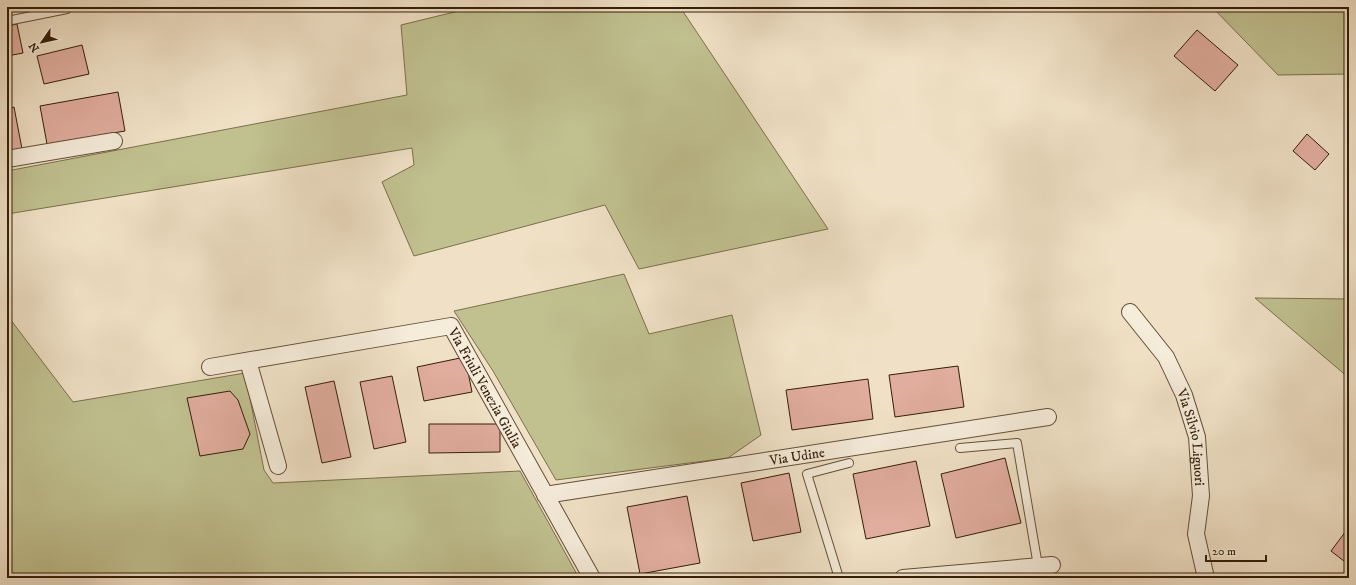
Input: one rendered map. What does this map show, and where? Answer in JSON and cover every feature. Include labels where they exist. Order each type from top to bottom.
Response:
[{"type":"street","points":[[7,159],[114,141]]},
{"type":"street","name":"Via Silvio Liguori","points":[[1130,312],[1166,357],[1184,395],[1197,437],[1201,496],[1196,534],[1206,578]]},
{"type":"street","name":"Via Friuli Venezia Giulia","points":[[210,367],[451,326],[592,578]]},
{"type":"street","points":[[248,361],[278,466]]},
{"type":"street","name":"Via Udine","points":[[545,495],[1048,417]]},
{"type":"street","points":[[903,578],[1045,566]]},
{"type":"lane","points":[[7,22],[67,9]]},
{"type":"lane","points":[[960,448],[1017,443],[1045,566]]},
{"type":"lane","points":[[838,578],[807,474],[849,463]]},
{"type":"green space","points":[[475,7],[691,7],[682,10],[828,229],[639,269],[605,205],[414,256],[382,182],[414,165],[412,148],[7,214],[7,171],[407,95],[401,25]]},
{"type":"green space","points":[[1212,7],[1349,7],[1349,74],[1278,75]]},
{"type":"green space","points":[[624,274],[649,334],[732,315],[761,435],[728,458],[556,480],[493,371],[454,311]]},
{"type":"green space","points":[[1255,298],[1349,299],[1349,378]]},
{"type":"green space","points":[[7,315],[73,402],[245,373],[264,470],[273,483],[520,471],[579,578],[7,578]]},
{"type":"building","points":[[17,24],[23,53],[7,56],[7,26]]},
{"type":"building","points":[[1197,30],[1238,65],[1215,91],[1174,56]]},
{"type":"building","points":[[82,45],[89,74],[44,84],[37,56]]},
{"type":"building","points":[[118,92],[125,131],[47,144],[40,106]]},
{"type":"building","points":[[14,107],[22,149],[7,151],[7,109]]},
{"type":"building","points":[[1307,134],[1329,154],[1315,170],[1293,151]]},
{"type":"building","points":[[465,357],[472,392],[424,401],[417,367]]},
{"type":"building","points":[[958,366],[964,407],[895,417],[889,375]]},
{"type":"building","points":[[392,376],[406,442],[374,449],[360,382]]},
{"type":"building","points":[[868,379],[873,419],[792,430],[786,390]]},
{"type":"building","points":[[334,381],[351,457],[322,463],[305,387]]},
{"type":"building","points":[[230,391],[238,400],[250,434],[243,449],[200,456],[187,398]]},
{"type":"building","points":[[429,424],[500,424],[500,452],[429,453]]},
{"type":"building","points":[[1005,458],[1021,523],[956,538],[941,474]]},
{"type":"building","points":[[916,461],[930,526],[866,539],[853,474]]},
{"type":"building","points":[[789,473],[801,532],[753,541],[741,483]]},
{"type":"building","points":[[687,496],[700,563],[640,574],[627,507]]},
{"type":"building","points":[[1349,527],[1349,565],[1331,551]]}]
